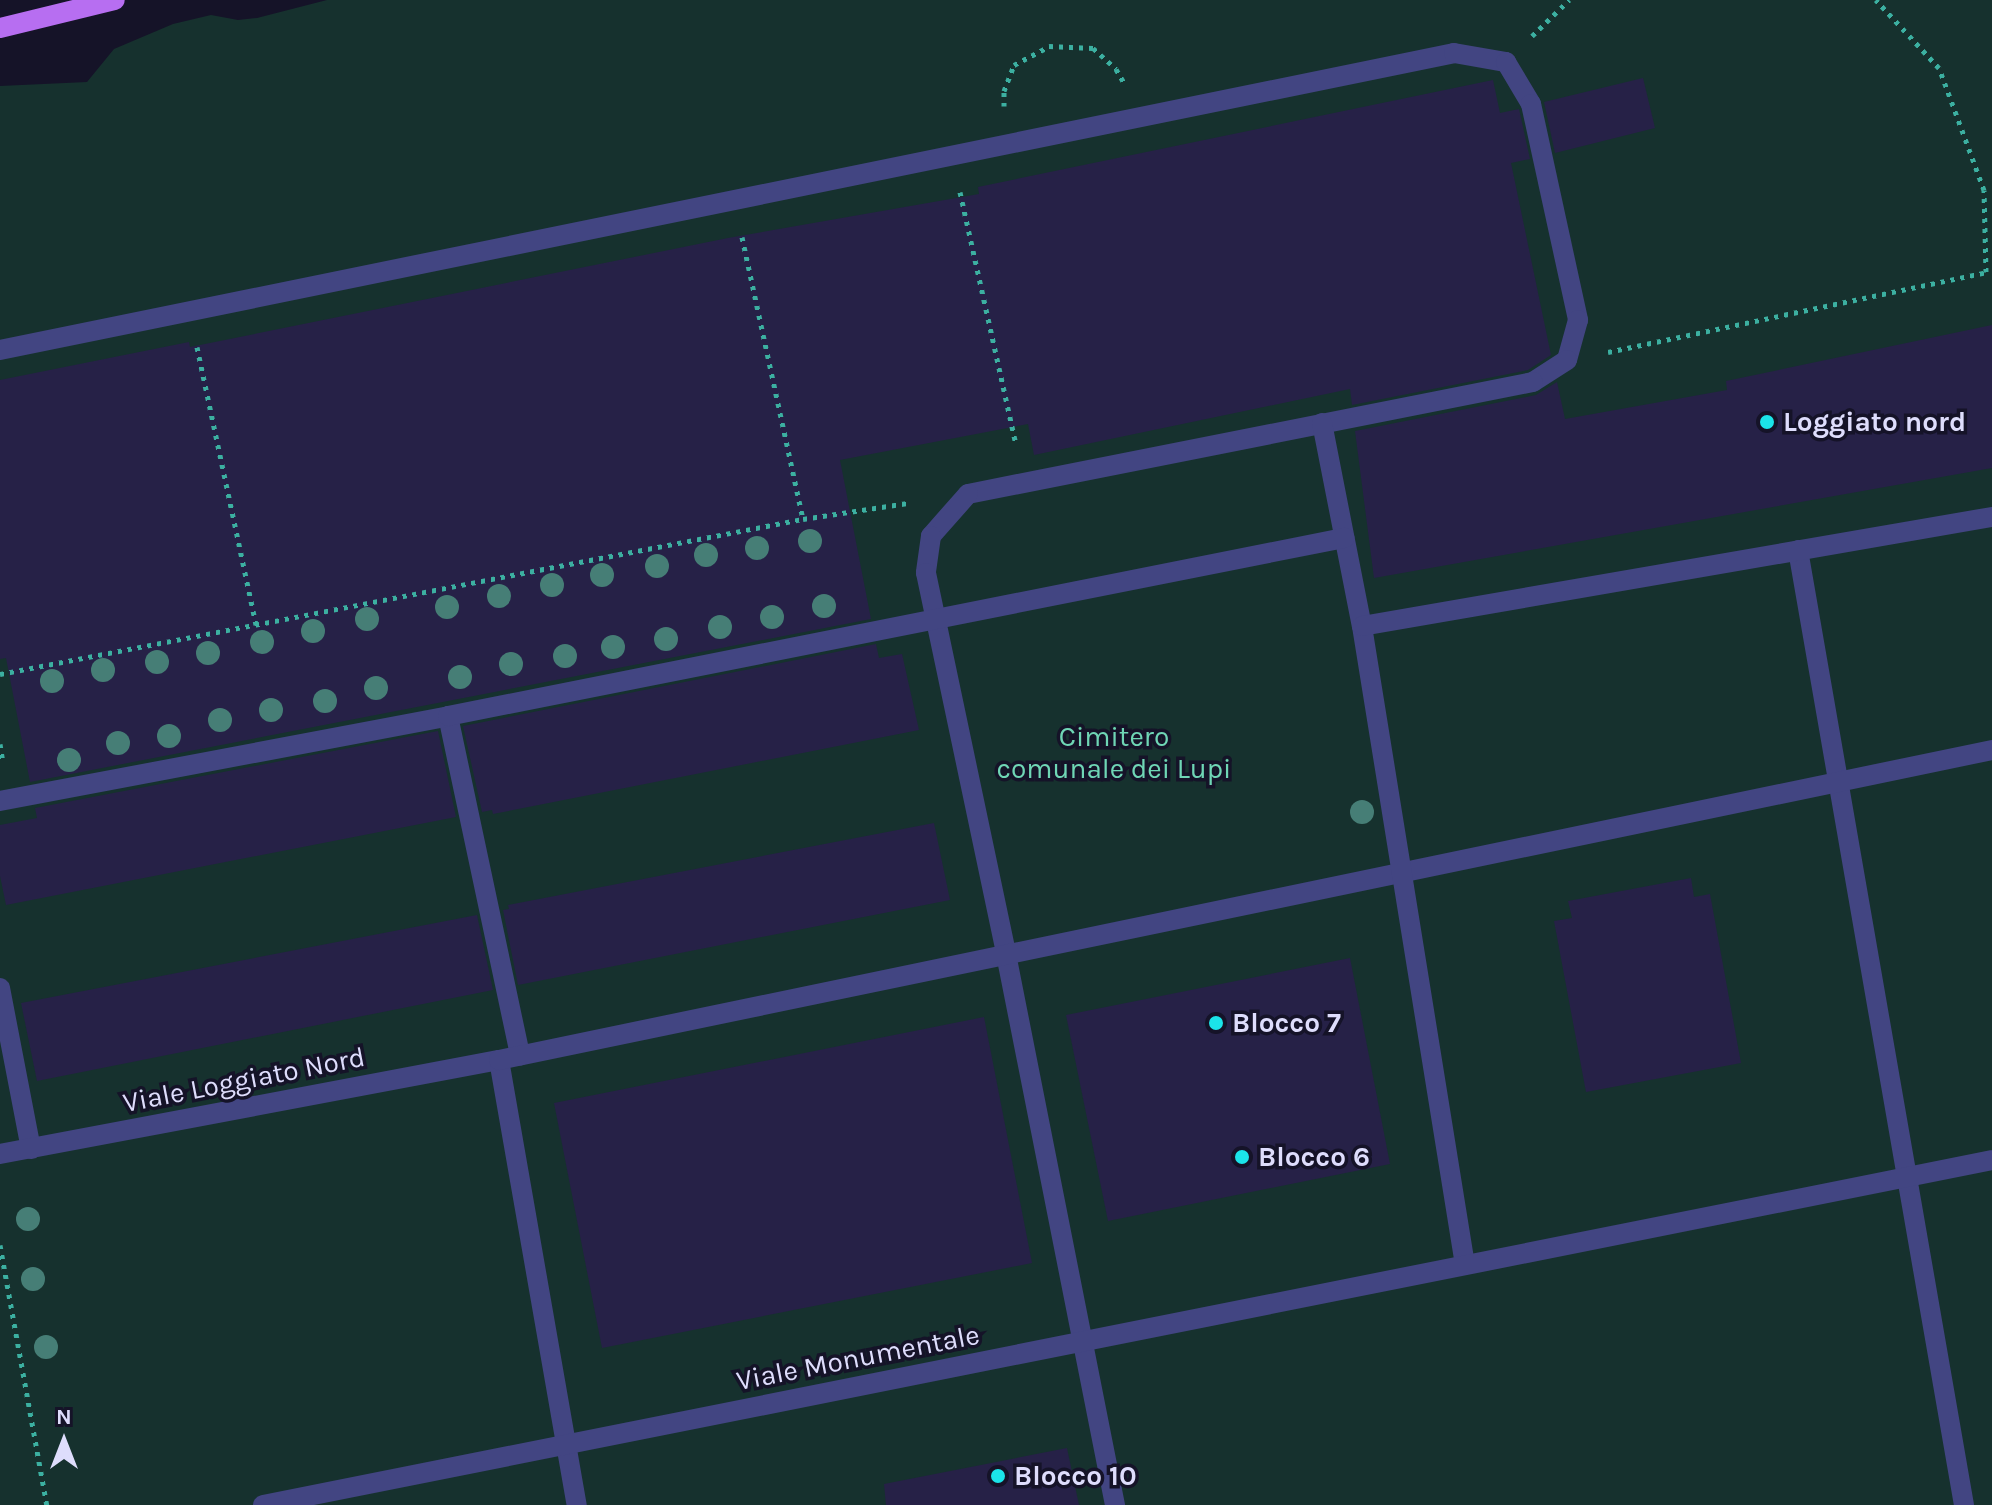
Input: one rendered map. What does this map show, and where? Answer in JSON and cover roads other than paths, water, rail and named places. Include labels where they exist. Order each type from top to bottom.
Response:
[{"type":"main road","points":[[0,28],[115,0]]},
{"type":"lane","points":[[0,350],[1454,53],[1506,62],[1531,104],[1578,320],[1567,360],[1533,382],[968,494],[931,536],[926,573],[1006,954],[1115,1505]]},
{"type":"lane","points":[[1322,423],[1362,626],[1465,1265]]},
{"type":"lane","points":[[1362,626],[1992,517]]},
{"type":"lane","points":[[0,801],[448,716],[1344,538]]},
{"type":"lane","points":[[1798,550],[1964,1505]]},
{"type":"lane","points":[[448,716],[520,1055]]},
{"type":"lane","name":"Viale Loggiato Nord","points":[[0,1154],[499,1060],[1992,750]]},
{"type":"lane","points":[[0,988],[31,1149]]},
{"type":"lane","points":[[499,1060],[577,1505]]},
{"type":"lane","name":"Viale Monumentale","points":[[263,1505],[1992,1160]]},
{"type":"place","name":"Loggiato nord","points":[[1767,422]]},
{"type":"place","name":"Blocco 7","points":[[1216,1023]]},
{"type":"place","name":"Blocco 6","points":[[1242,1157]]},
{"type":"place","name":"Blocco 10","points":[[998,1476]]},
{"type":"park label","name":"Cimitero comunale dei Lupi","points":[[1114,753]]}]
